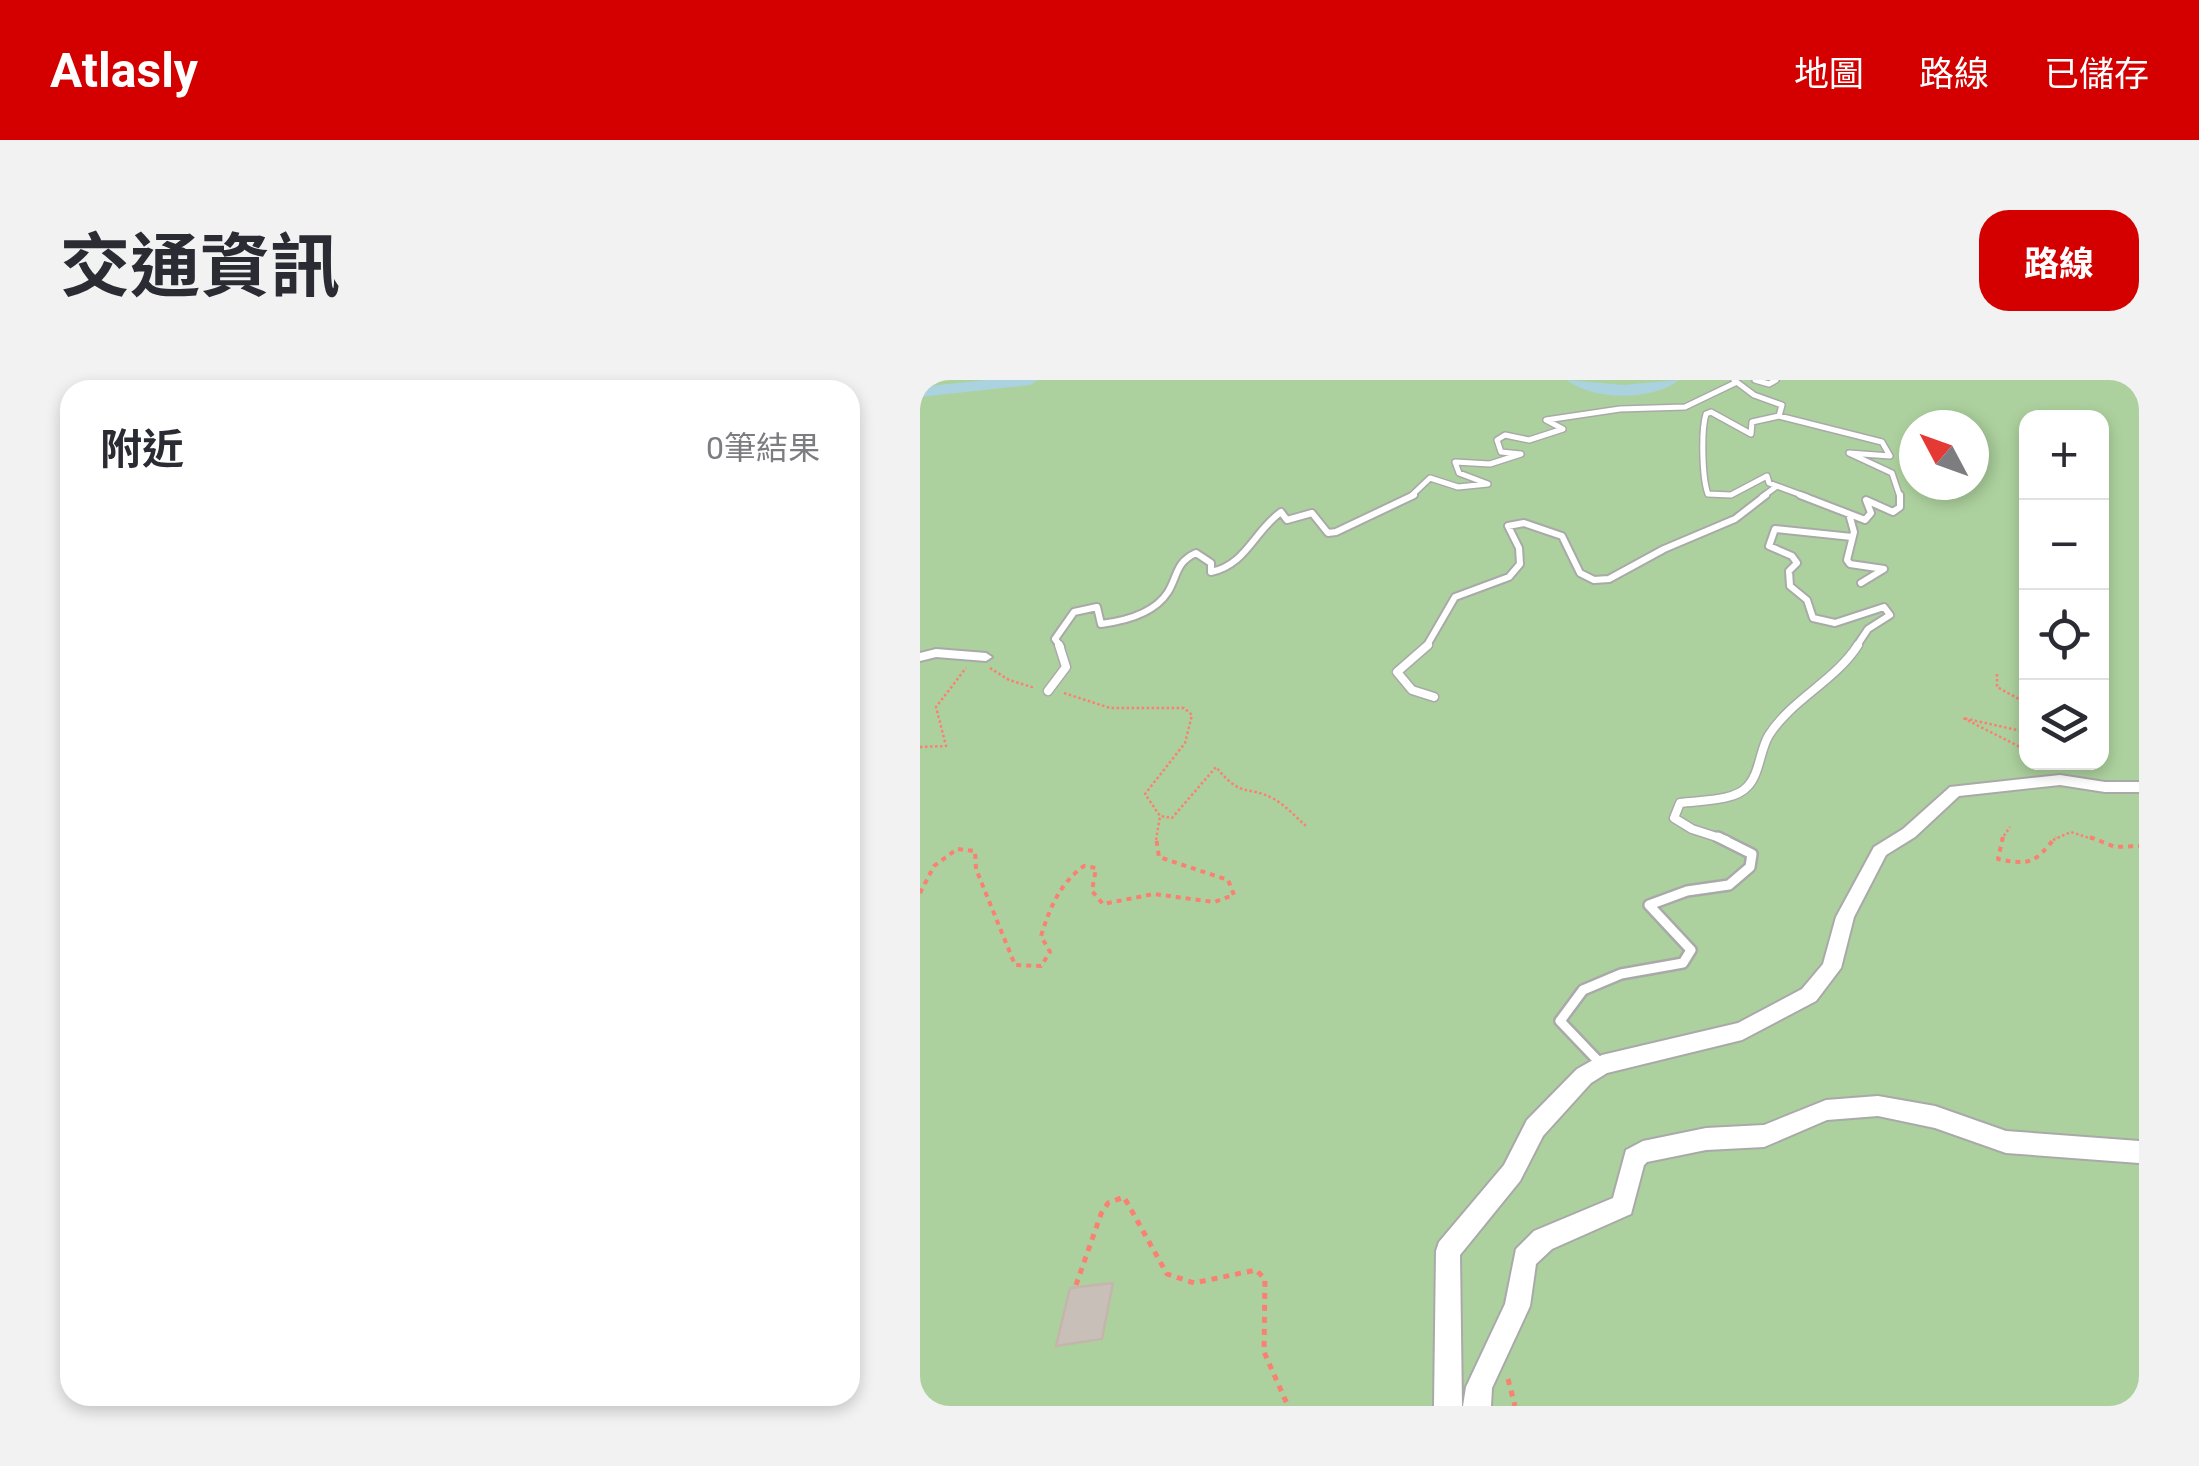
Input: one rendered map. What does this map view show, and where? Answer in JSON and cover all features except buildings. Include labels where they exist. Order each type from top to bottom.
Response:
[{"type":"street","points":[[920,657],[934,650],[968,658],[986,657]]},
{"type":"street","points":[[1448,1406],[1448,1251],[1512,1173],[1535,1128],[1584,1076],[1602,1066],[1742,1032],[1809,996],[1832,968],[1845,918],[1880,851],[1910,833],[1955,790],[2060,780],[2139,787]]},
{"type":"street","points":[[1477,1406],[1479,1387],[1517,1306],[1525,1258],[1543,1240],[1624,1206],[1634,1158],[1643,1152],[1706,1138],[1764,1136],[1826,1110],[1878,1106],[1935,1117],[2006,1142],[2139,1152]]},
{"type":"lane","points":[[1755,380],[1769,384],[1776,380]]},
{"type":"lane","points":[[1048,691],[1064,677],[1068,667],[1055,639],[1074,612],[1097,608],[1100,624],[1151,609],[1173,582],[1173,570],[1182,559],[1196,553],[1210,562],[1212,572],[1235,565],[1272,517],[1281,512],[1287,520],[1312,513],[1328,533],[1350,530],[1417,496],[1430,478],[1458,487],[1488,484],[1459,474],[1455,462],[1490,464],[1521,454],[1501,452],[1497,440],[1505,435],[1519,442],[1532,441],[1540,434],[1563,429],[1546,420],[1605,414],[1620,408],[1685,406],[1734,381],[1754,395],[1782,405],[1778,416]]},
{"type":"lane","points":[[1711,412],[1750,434],[1754,432],[1752,422],[1778,416],[1882,442],[1890,456],[1849,452],[1892,470],[1899,480],[1900,507],[1893,512],[1866,500],[1872,513],[1865,520],[1769,483],[1767,476],[1731,495],[1708,494],[1706,456],[1699,434],[1706,414],[1711,412]]},
{"type":"lane","points":[[1434,697],[1420,696],[1406,686],[1397,672],[1428,644],[1455,597],[1509,576],[1520,564],[1519,548],[1508,526],[1524,524],[1562,536],[1580,573],[1594,580],[1609,579],[1664,549],[1735,519],[1777,486]]},
{"type":"lane","points":[[1849,514],[1854,525],[1847,553],[1850,564],[1884,569],[1861,583]]},
{"type":"lane","points":[[1602,1066],[1586,1043],[1560,1020],[1583,990],[1621,974],[1683,963],[1690,950],[1649,906],[1687,891],[1729,884],[1750,868],[1752,854],[1738,841],[1681,825],[1674,818],[1680,803],[1733,796],[1749,786],[1769,735],[1791,711],[1843,668],[1868,629],[1890,616],[1884,607],[1835,623],[1813,618],[1807,600],[1790,586],[1789,571],[1796,562],[1792,556],[1769,546],[1771,533],[1774,528],[1784,528],[1852,537]]},
{"type":"path","points":[[920,747],[946,746],[936,707],[961,672],[986,657],[991,670],[1008,680],[1075,695],[1090,705],[1184,708],[1192,716],[1185,743],[1145,794],[1160,816],[1156,840],[1159,857],[1228,880],[1234,894],[1214,902],[1154,894],[1103,904],[1092,891],[1096,868],[1084,866],[1070,875],[1051,903],[1041,936],[1050,952],[1041,966],[1015,965],[976,869],[975,851],[957,849],[934,866],[920,893]]},
{"type":"path","points":[[1998,674],[1997,688],[2019,699]]},
{"type":"path","points":[[2019,730],[1963,718],[2019,746]]},
{"type":"path","points":[[1160,816],[1172,818],[1179,812],[1191,791],[1216,767],[1229,783],[1245,793],[1272,798],[1307,827]]},
{"type":"path","points":[[2010,828],[1999,844],[1998,859],[2026,866],[2036,862],[2058,836],[2072,832],[2115,847],[2139,846]]},
{"type":"path","points":[[1076,1285],[1108,1203],[1124,1197],[1167,1274],[1194,1282],[1256,1270],[1265,1279],[1264,1352],[1288,1406]]},
{"type":"green space","points":[[920,380],[2139,380],[2139,1406],[920,1406]]},
{"type":"waterway","points":[[920,392],[1030,380]]},
{"type":"waterway","points":[[1575,380],[1597,388],[1623,390],[1671,380]]}]
